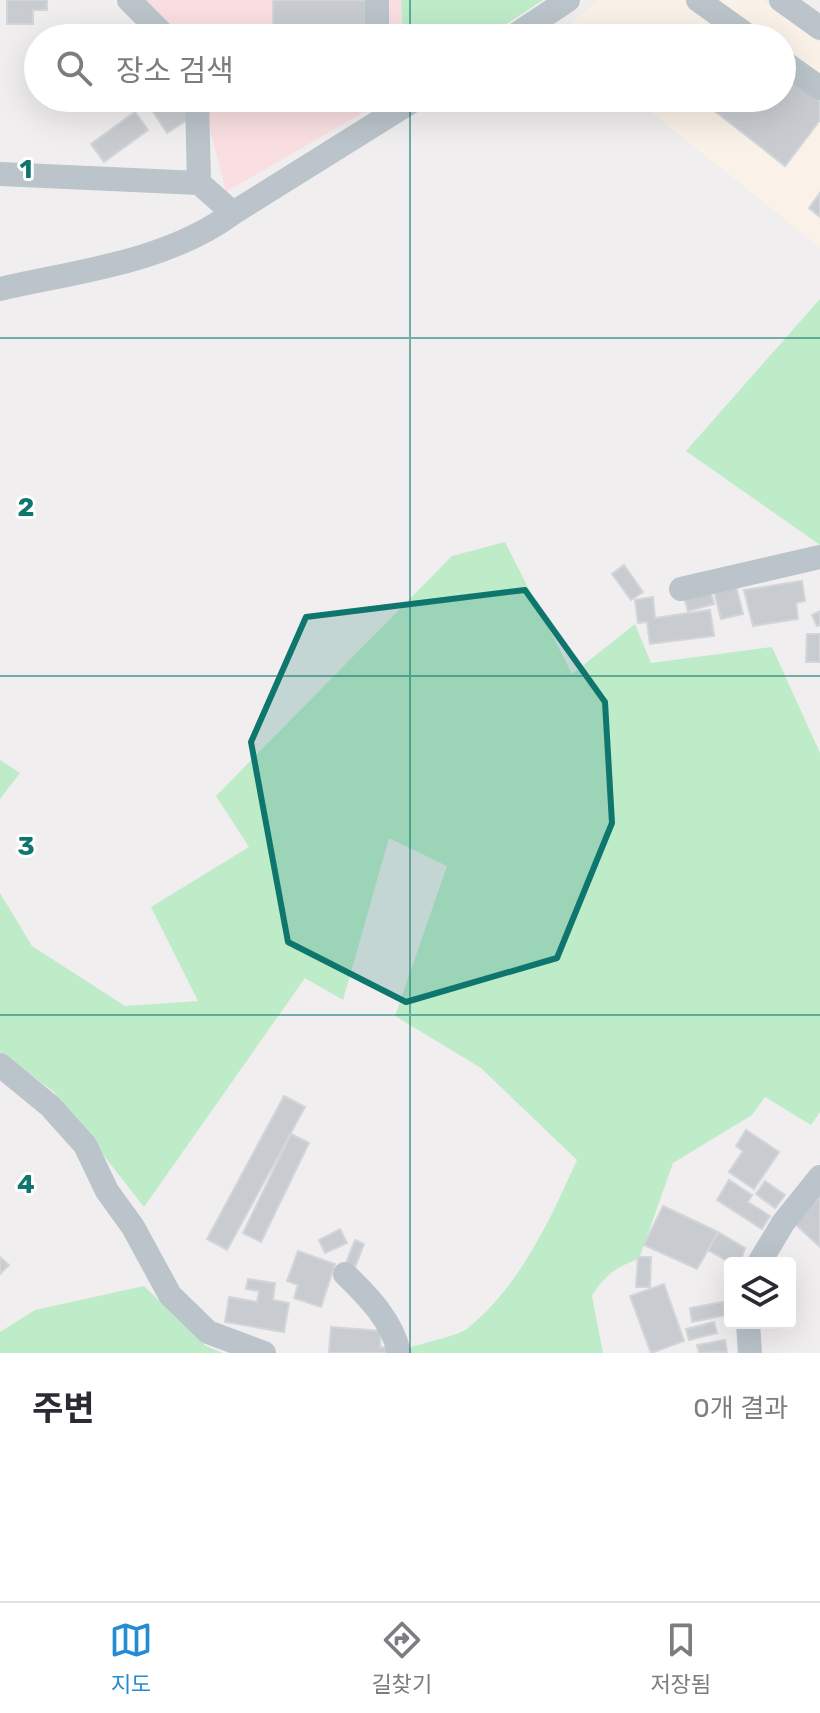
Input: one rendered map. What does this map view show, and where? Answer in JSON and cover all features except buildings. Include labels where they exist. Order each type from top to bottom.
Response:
[{"type":"street","points":[[129,0],[153,24]]},
{"type":"street","points":[[377,0],[377,24]]},
{"type":"street","points":[[532,24],[568,0]]},
{"type":"street","points":[[698,0],[731,24]]},
{"type":"street","points":[[781,0],[820,28]]},
{"type":"street","points":[[796,71],[820,88]]},
{"type":"street","points":[[197,112],[199,183]]},
{"type":"street","points":[[0,289],[144,256],[205,234],[233,213],[395,112]]},
{"type":"street","points":[[0,174],[199,183],[233,213]]},
{"type":"street","points":[[681,589],[820,557]]},
{"type":"street","points":[[0,1065],[50,1106],[85,1145],[107,1191],[133,1227],[170,1295],[208,1332],[264,1353]]},
{"type":"street","points":[[763,1257],[783,1223],[820,1177]]},
{"type":"street","points":[[345,1274],[366,1294],[395,1336],[399,1353]]},
{"type":"street","points":[[748,1329],[750,1353]]},
{"type":"highlighted area","points":[[525,590],[605,702],[612,823],[557,958],[406,1002],[288,942],[251,742],[306,617]]},
{"type":"shaded area","points":[[145,0],[401,0],[402,24],[171,24]]},
{"type":"shaded area","points":[[599,0],[761,0],[795,24],[570,24]]},
{"type":"shaded area","points":[[796,25],[820,42],[820,248],[651,112],[796,112]]},
{"type":"shaded area","points":[[206,112],[364,112],[226,192]]},
{"type":"green space","points":[[401,0],[543,0],[506,24],[402,24]]},
{"type":"green space","points":[[820,299],[820,545],[686,451]]},
{"type":"green space","points":[[505,542],[572,674],[635,624],[651,663],[772,647],[820,753],[820,1112],[811,1125],[765,1097],[752,1115],[673,1163],[639,1259],[612,1273],[592,1296],[603,1353],[411,1353],[409,1348],[462,1332],[503,1293],[532,1251],[577,1160],[481,1068],[395,1016],[447,866],[389,838],[343,1000],[305,978],[144,1207],[54,1092],[0,1052],[0,893],[32,946],[125,1006],[198,1001],[151,907],[249,847],[216,796],[452,556]]},
{"type":"green space","points":[[0,760],[20,773],[0,799]]},
{"type":"green space","points":[[144,1286],[206,1346],[223,1353],[0,1353],[0,1332],[35,1310]]}]
